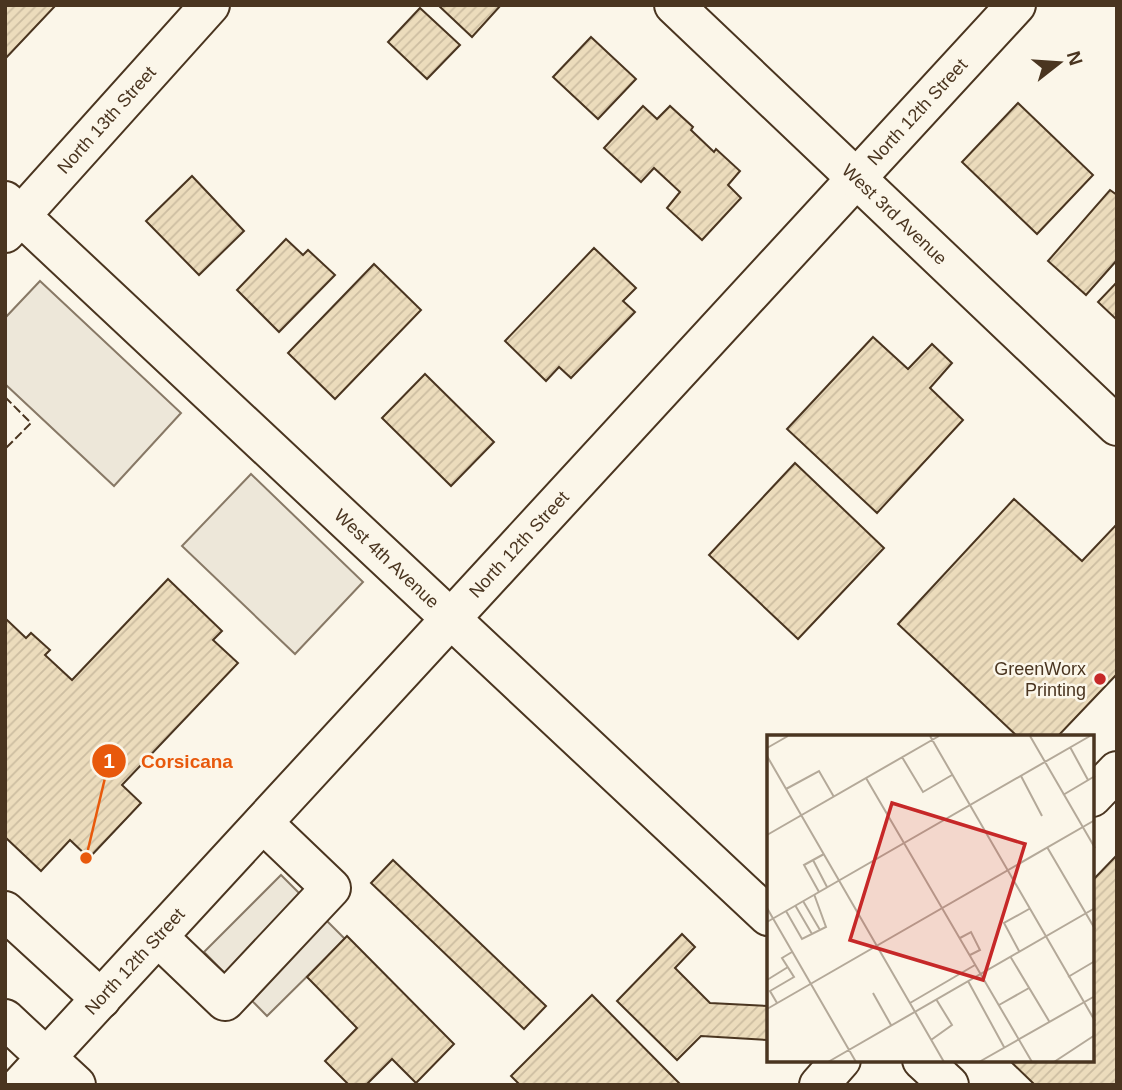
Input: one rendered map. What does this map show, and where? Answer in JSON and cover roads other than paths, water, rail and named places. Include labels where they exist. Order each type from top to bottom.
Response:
[{"type":"street","name":"North 13th Street","points":[[11,217],[210,5]]},
{"type":"street","name":"West 3rd Avenue","points":[[674,5],[1117,426]]},
{"type":"street","name":"North 12th Street","points":[[21,1085],[1016,5]]},
{"type":"street","name":"West 4th Avenue","points":[[11,217],[452,618],[767,915]]},
{"type":"street","points":[[1094,795],[1117,771]]},
{"type":"street","points":[[158,937],[225,1001],[331,888],[263,823]]},
{"type":"street","points":[[5,911],[101,999]]},
{"type":"street","points":[[5,1019],[76,1085]]},
{"type":"street","points":[[819,1085],[839,1062]]},
{"type":"street","points":[[924,1062],[949,1085]]},
{"type":"place","name":"GreenWorx Printing","points":[[1100,679]]},
{"type":"place","name":"Corsicana","points":[[86,858]]}]
